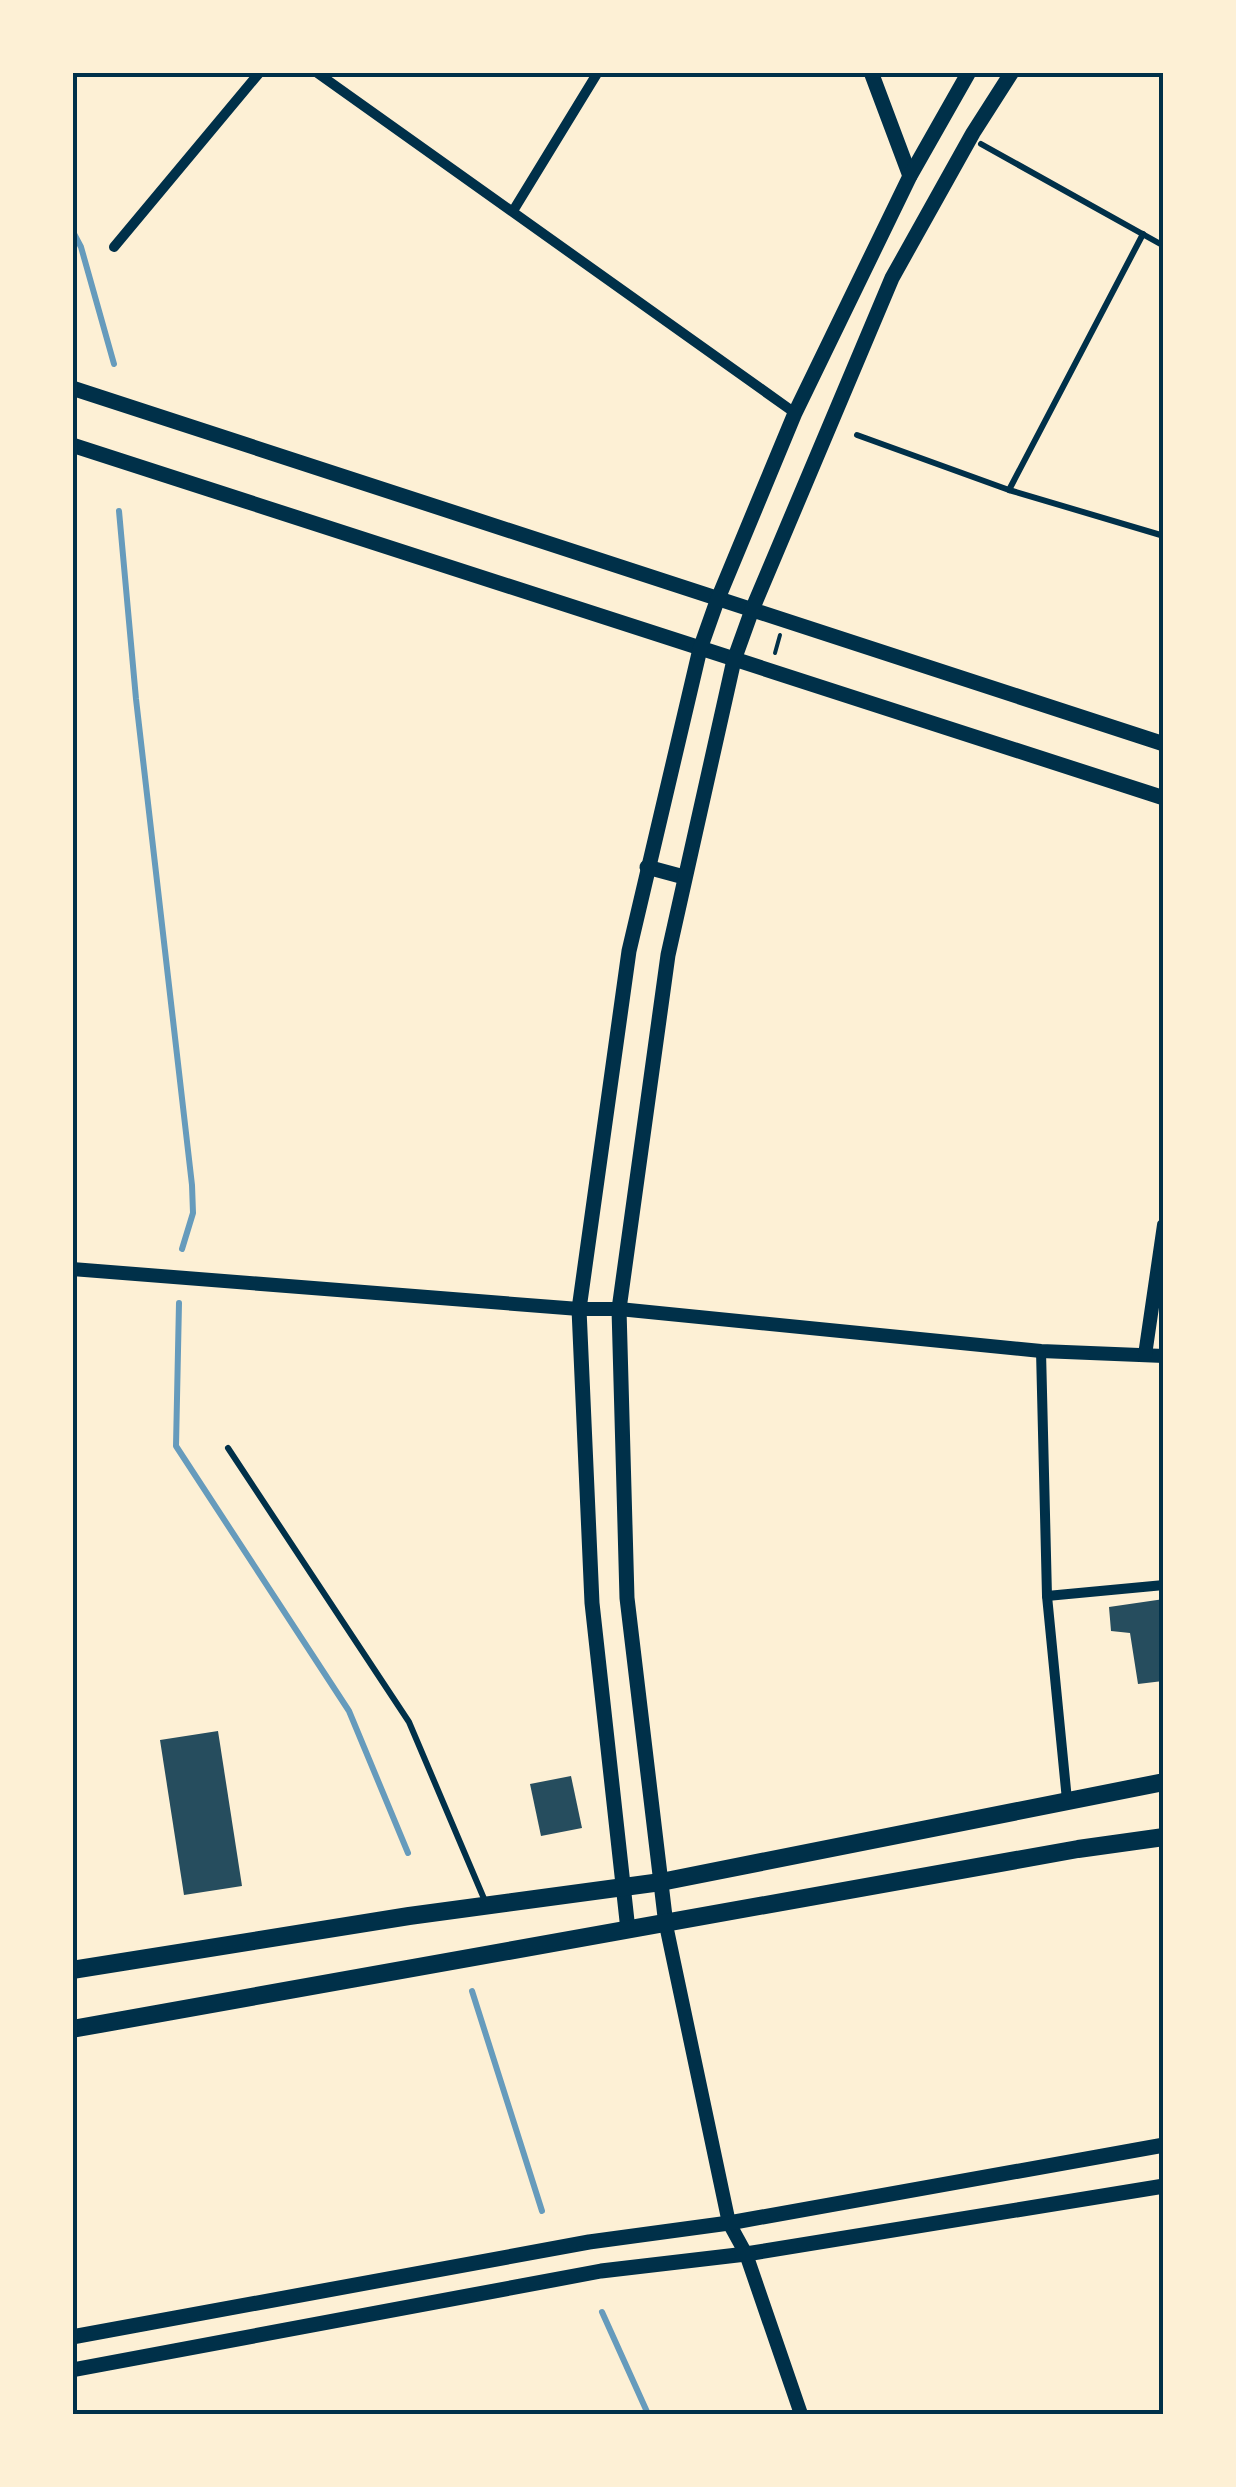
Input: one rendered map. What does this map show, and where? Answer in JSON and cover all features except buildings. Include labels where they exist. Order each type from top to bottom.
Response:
[{"type":"main road","points":[[871,72],[910,176]]},
{"type":"main road","points":[[628,1930],[592,1603],[579,1308],[629,952],[700,650],[717,600],[795,412],[910,176],[969,72]]},
{"type":"main road","points":[[666,1924],[627,1598],[619,1308],[668,955],[734,660],[752,610],[892,278],[972,134],[1012,72]]},
{"type":"main road","points":[[866,265],[892,278]]},
{"type":"main road","points":[[72,388],[1164,744]]},
{"type":"main road","points":[[72,445],[1164,798]]},
{"type":"main road","points":[[647,867],[684,877]]},
{"type":"main road","points":[[72,1970],[409,1916],[661,1882],[1164,1782]]},
{"type":"main road","points":[[72,2029],[1078,1849],[1164,1838]]},
{"type":"main road","points":[[72,2337],[589,2242],[729,2223],[1164,2145]]},
{"type":"main road","points":[[72,2370],[601,2271],[746,2254],[1164,2186]]},
{"type":"street","points":[[114,247],[260,72]]},
{"type":"street","points":[[316,72],[795,412]]},
{"type":"street","points":[[512,211],[598,72]]},
{"type":"street","points":[[1146,1355],[1164,1225]]},
{"type":"street","points":[[72,1269],[619,1308],[1041,1351],[1164,1356]]},
{"type":"street","points":[[1041,1351],[1047,1596],[1067,1800]]},
{"type":"street","points":[[1047,1596],[1164,1584]]},
{"type":"street","points":[[666,1924],[729,2223],[746,2254],[800,2414]]},
{"type":"lane","points":[[981,144],[1164,246]]},
{"type":"lane","points":[[1010,490],[1143,234]]},
{"type":"lane","points":[[857,435],[1010,490],[1164,536]]},
{"type":"lane","points":[[228,1448],[409,1722],[481,1908]]},
{"type":"path","points":[[775,652],[782,631]]},
{"type":"waterway","points":[[72,230],[81,247],[114,364]]},
{"type":"waterway","points":[[119,511],[136,699],[192,1185],[193,1213],[182,1249]]},
{"type":"waterway","points":[[179,1303],[176,1446],[349,1711],[408,1853]]},
{"type":"waterway","points":[[472,1991],[542,2211]]},
{"type":"waterway","points":[[602,2312],[648,2414]]}]
